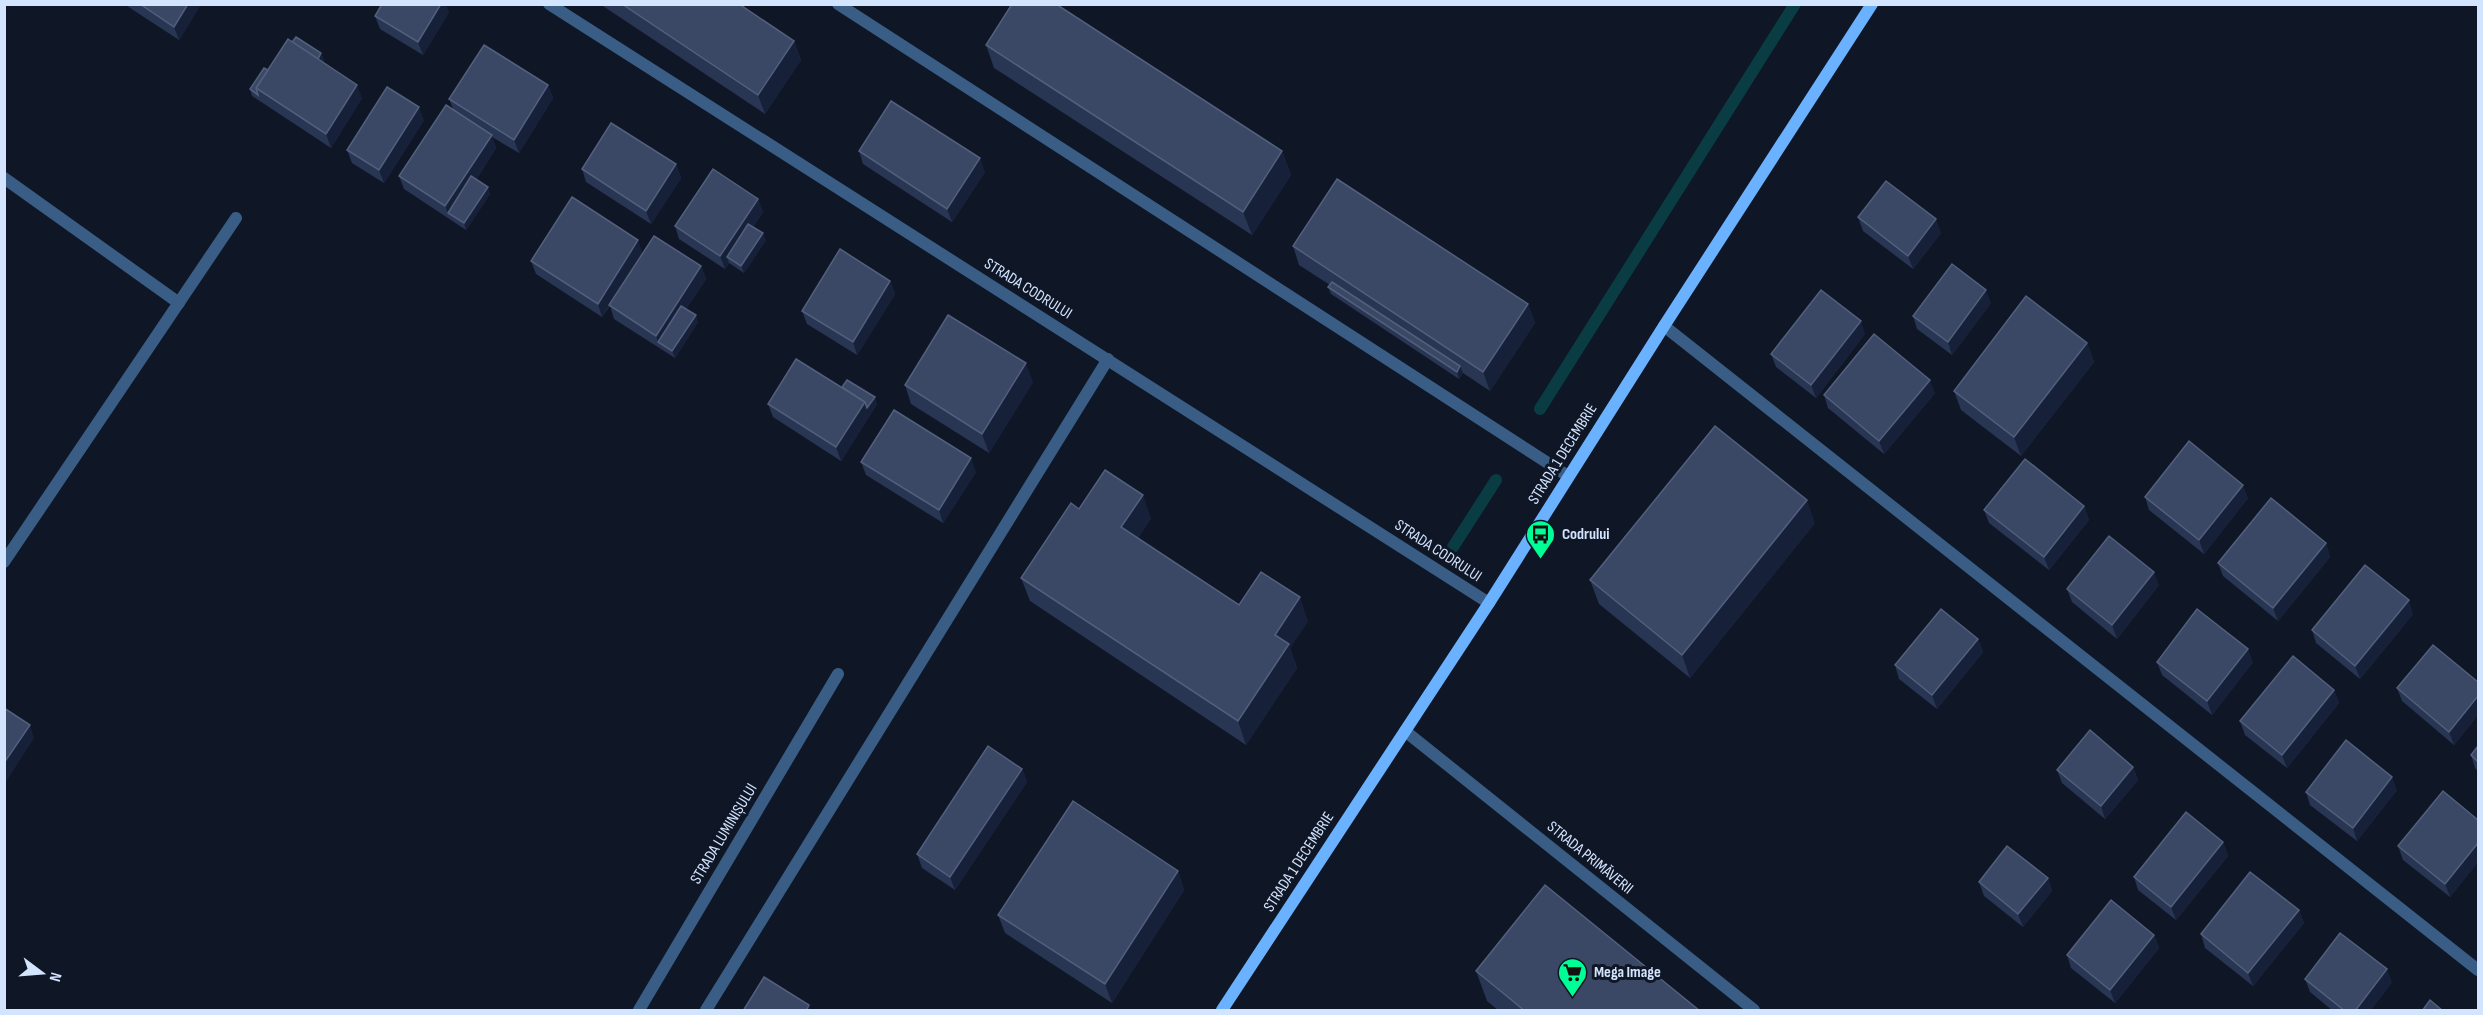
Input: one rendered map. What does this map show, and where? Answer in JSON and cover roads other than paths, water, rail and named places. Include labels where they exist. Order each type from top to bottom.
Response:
[{"type":"main road","name":"STRADA 1 DECEMBRIE","points":[[1222,1011],[1489,603],[1568,476],[1872,4]]},
{"type":"street","name":"STRADA CODRULUI","points":[[549,4],[1489,603]]},
{"type":"street","points":[[838,4],[1568,476]]},
{"type":"street","points":[[4,178],[179,303]]},
{"type":"street","points":[[4,562],[236,218]]},
{"type":"street","points":[[1664,326],[2478,970]]},
{"type":"street","points":[[706,1011],[1108,359]]},
{"type":"street","name":"STRADA LUMINIȘULUI","points":[[639,1011],[838,674]]},
{"type":"street","name":"STRADA PRIMĂVERII","points":[[1405,731],[1754,1011]]},
{"type":"waterway","points":[[1540,409],[1795,4]]},
{"type":"waterway","points":[[1453,547],[1496,480]]},
{"type":"place","name":"Codrului","points":[[1541,560]]},
{"type":"place","name":"Mega Image","points":[[1573,998]]}]
